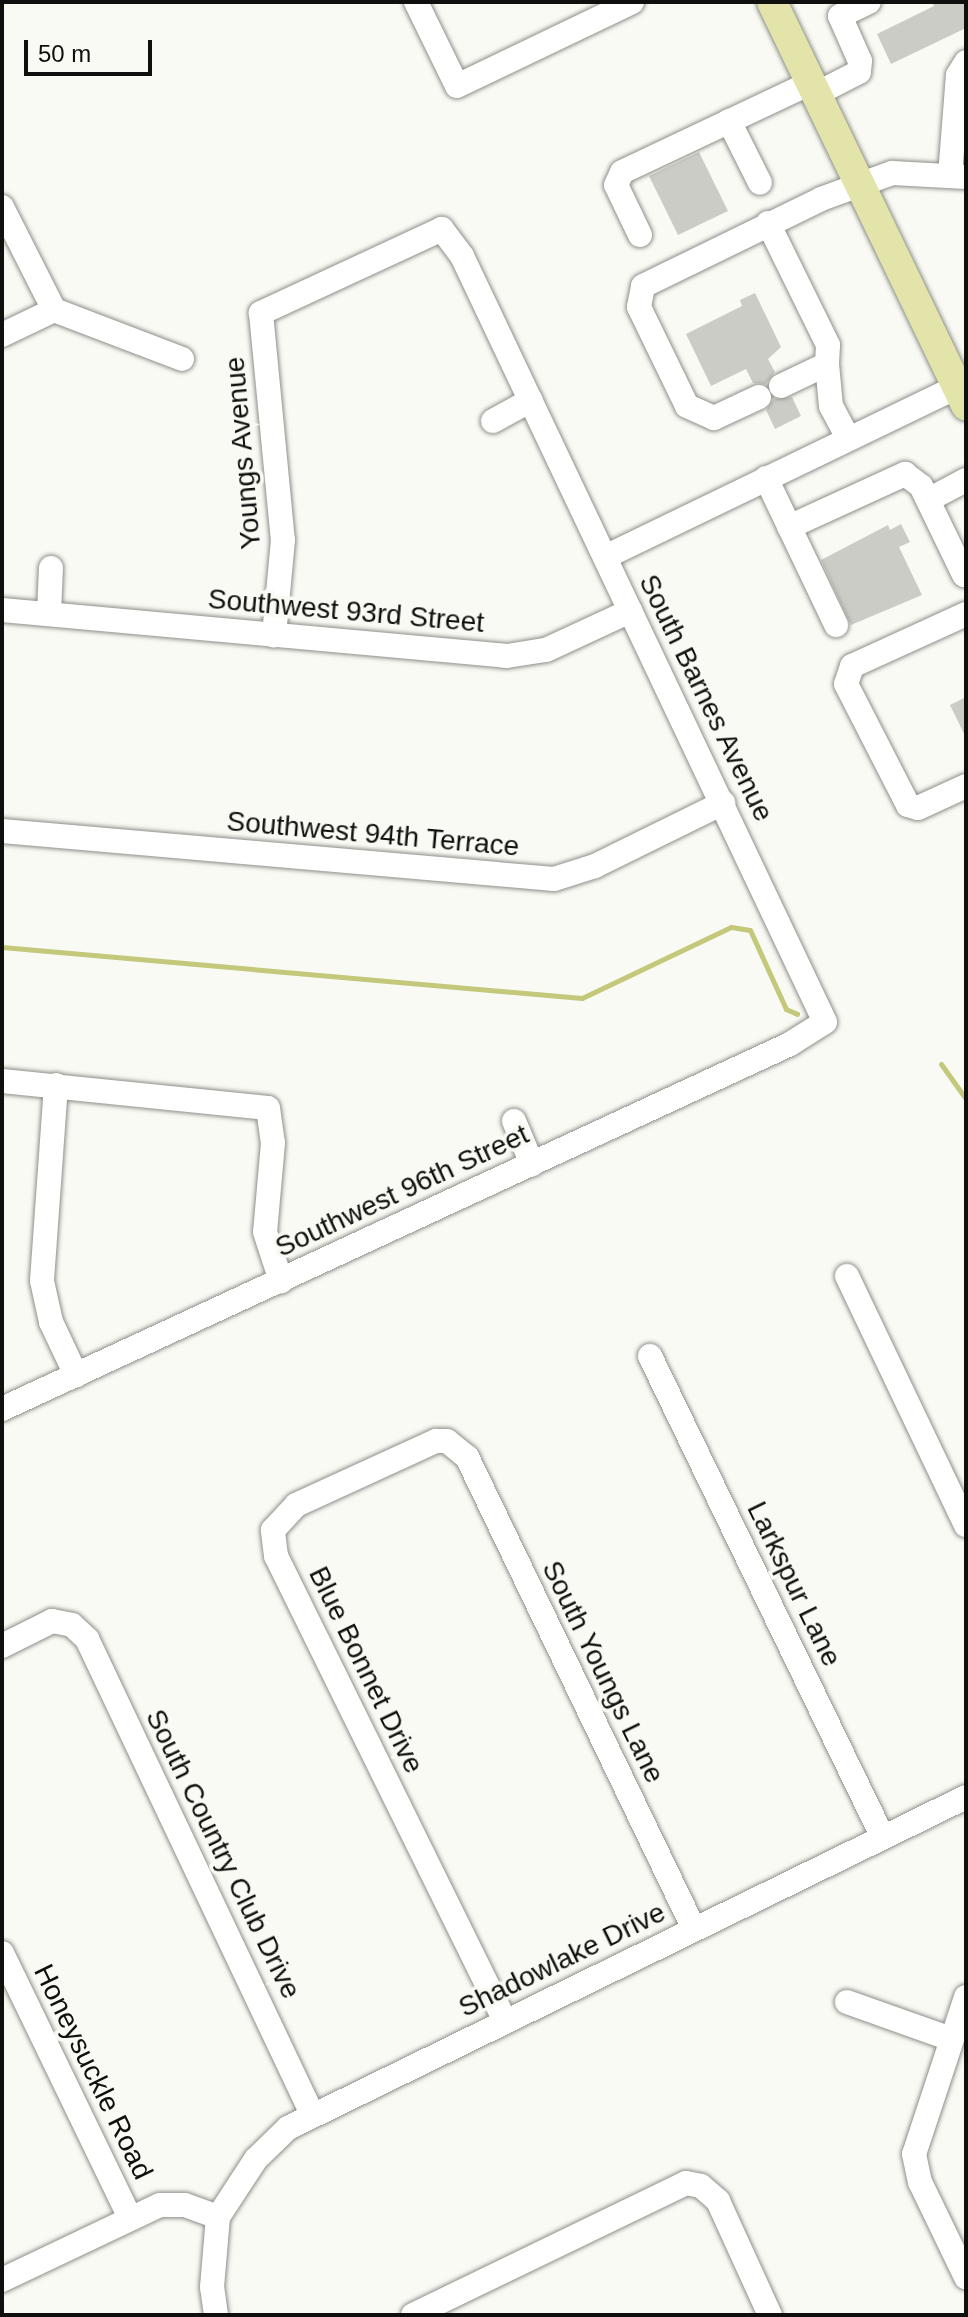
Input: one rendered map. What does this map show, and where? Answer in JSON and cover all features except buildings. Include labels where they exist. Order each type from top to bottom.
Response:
[{"type":"main road","points":[[772,2],[961,396]]},
{"type":"street","points":[[416,2],[457,86],[632,2]]},
{"type":"street","points":[[640,235],[616,185],[617,177],[729,121],[859,72],[860,61],[840,16],[869,2]]},
{"type":"street","points":[[759,397],[714,418],[694,412],[638,300],[648,281],[768,223],[892,173],[958,177],[958,75],[966,62]]},
{"type":"street","points":[[729,121],[760,183]]},
{"type":"street","points":[[2,207],[54,310],[182,359]]},
{"type":"street","points":[[768,223],[828,345],[831,406],[848,438]]},
{"type":"street","name":"Youngs Avenue","points":[[274,636],[283,540],[261,313],[442,229]]},
{"type":"street","name":"South Barnes Avenue","points":[[442,229],[462,256],[825,1022]]},
{"type":"street","points":[[2,335],[54,310]]},
{"type":"street","points":[[781,386],[827,364]]},
{"type":"street","points":[[605,557],[848,438],[961,396]]},
{"type":"street","points":[[493,421],[531,400]]},
{"type":"street","points":[[789,527],[897,475],[914,477],[964,575]]},
{"type":"street","points":[[766,478],[836,625]]},
{"type":"street","points":[[928,500],[966,480]]},
{"type":"street","points":[[49,613],[51,568]]},
{"type":"street","name":"Southwest 93rd Street","points":[[2,610],[519,655],[546,650],[630,611]]},
{"type":"street","points":[[966,614],[852,666],[846,684],[908,805],[918,808],[966,786]]},
{"type":"street","name":"Southwest 94th Terrace","points":[[2,831],[554,879],[595,866],[723,803]]},
{"type":"street","name":"Southwest 96th Street","points":[[2,1409],[790,1044],[825,1022]]},
{"type":"street","points":[[2,1081],[268,1108],[273,1143],[265,1232],[281,1281]]},
{"type":"street","points":[[56,1085],[42,1281],[51,1322],[76,1375]]},
{"type":"street","points":[[514,1121],[532,1164]]},
{"type":"street","points":[[847,1276],[966,1525]]},
{"type":"street","name":"Larkspur Lane","points":[[650,1356],[883,1838]]},
{"type":"street","name":"Blue Bonnet Drive","points":[[453,1445],[427,1444],[296,1505],[277,1521],[273,1547],[505,2021]]},
{"type":"street","name":"South Youngs Lane","points":[[453,1445],[471,1465],[694,1929]]},
{"type":"street","name":"South Country Club Drive","points":[[2,1646],[43,1622],[72,1625],[87,1639],[312,2114]]},
{"type":"street","name":"Shadowlake Drive","points":[[218,2217],[266,2146],[312,2114],[966,1797]]},
{"type":"street","name":"Honeysuckle Road","points":[[2,1953],[130,2218]]},
{"type":"street","points":[[966,1997],[919,2132],[915,2165],[966,2277]]},
{"type":"street","points":[[847,2002],[951,2039]]},
{"type":"street","points":[[413,2315],[669,2187],[693,2184],[718,2201],[770,2315]]},
{"type":"street","points":[[2,2280],[130,2218],[168,2204],[218,2217],[212,2272],[216,2315]]},
{"type":"waterway","points":[[2,947],[582,998],[731,927],[750,930],[786,1009],[797,1014]]},
{"type":"waterway","points":[[941,1064],[966,1099]]}]
